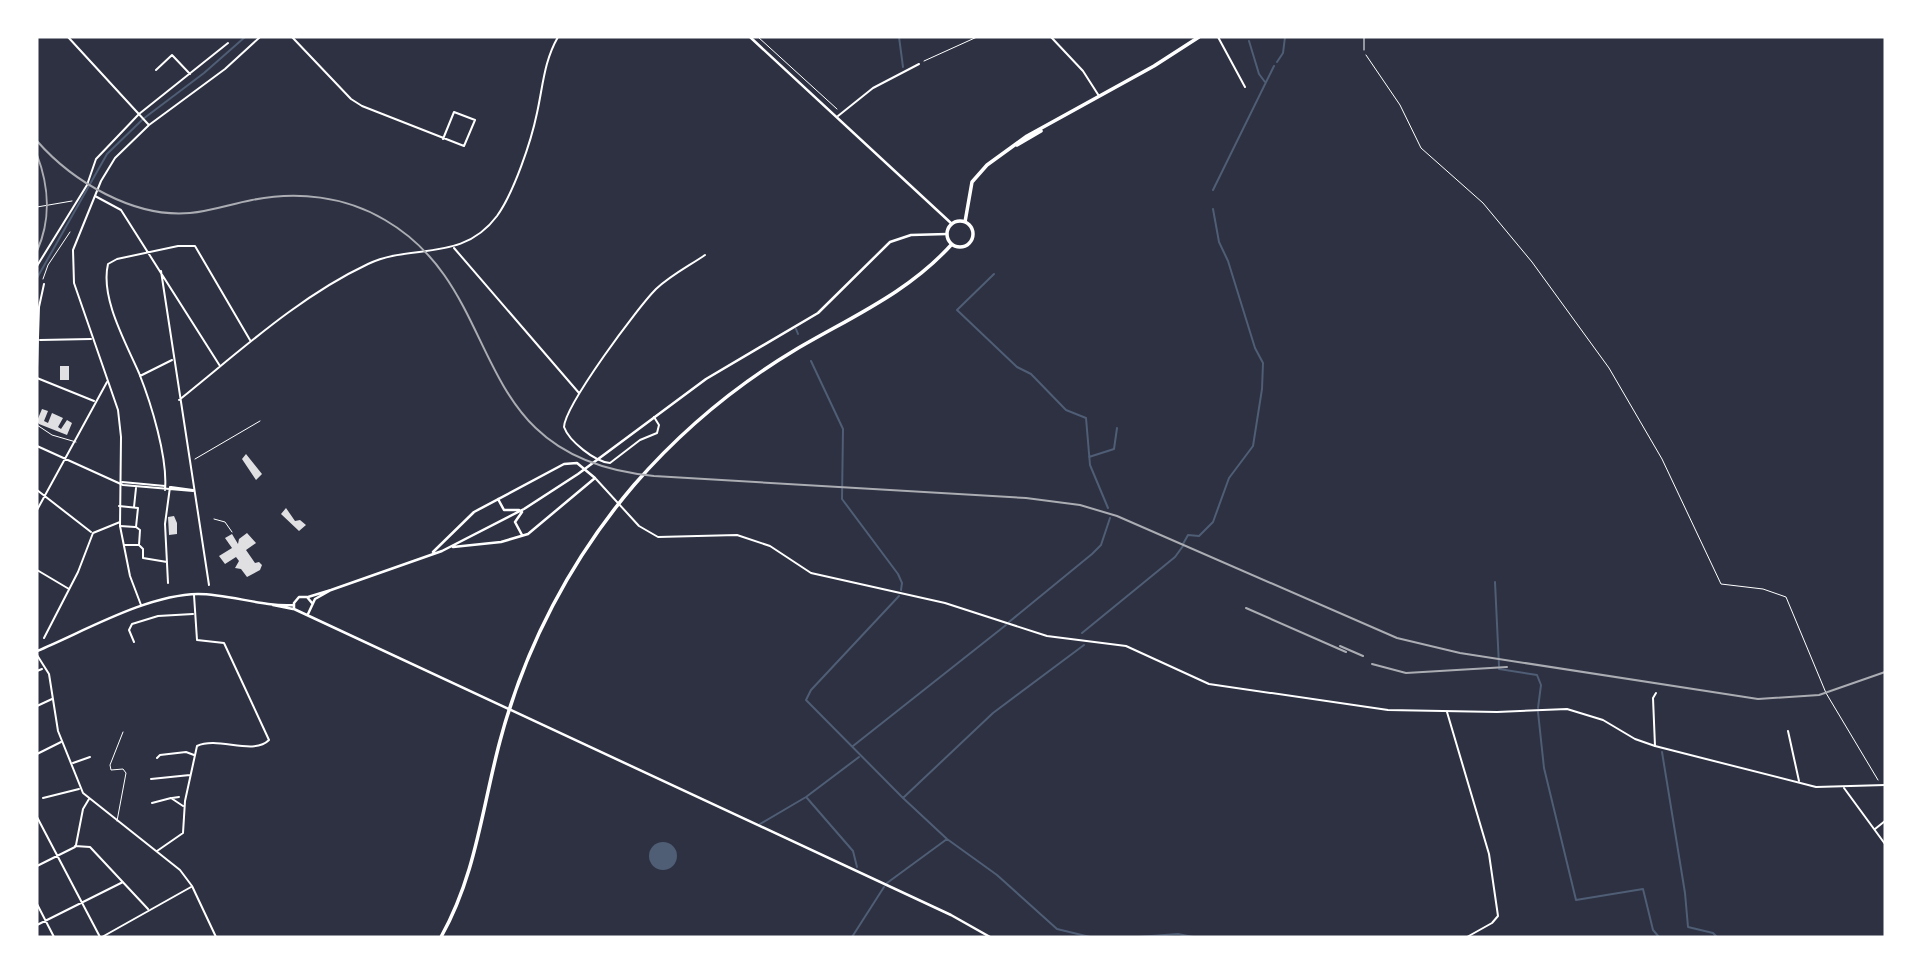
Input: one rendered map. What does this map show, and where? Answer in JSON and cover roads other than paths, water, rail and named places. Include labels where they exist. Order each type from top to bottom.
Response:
[{"type":"main road","points":[[750,37],[952,224]]},
{"type":"main road","points":[[965,222],[975,177],[1012,148],[1199,37]]},
{"type":"main road","points":[[952,224],[965,222]]},
{"type":"main road","points":[[947,234],[952,244],[961,247],[971,240],[972,230],[965,222]]},
{"type":"main road","points":[[947,234],[952,224]]},
{"type":"main road","points":[[294,607],[298,597],[331,590],[430,555],[524,509],[578,474],[722,368],[818,313],[890,242],[911,234],[947,234]]},
{"type":"main road","points":[[441,937],[460,899],[475,857],[512,702],[557,597],[614,510],[657,461],[700,419],[741,386],[810,341],[893,296],[927,270],[952,244]]},
{"type":"main road","points":[[430,555],[462,523],[498,499],[571,461],[582,465],[595,478],[546,522],[524,536],[477,546],[450,547]]},
{"type":"main road","points":[[498,499],[504,510],[524,509]]},
{"type":"main road","points":[[524,509],[514,522],[524,536]]},
{"type":"main road","points":[[312,603],[331,590]]},
{"type":"main road","points":[[37,653],[165,598],[194,594],[294,607],[300,615],[311,611]]},
{"type":"main road","points":[[308,597],[312,603],[311,611],[319,621]]},
{"type":"main road","points":[[306,614],[641,773],[933,907],[990,937]]},
{"type":"street","points":[[68,37],[148,124]]},
{"type":"street","points":[[141,607],[120,526],[120,424],[74,283],[72,259],[76,237],[110,163],[148,124],[225,69],[260,37]]},
{"type":"street","points":[[292,37],[356,103],[443,139],[464,146],[475,120],[454,112],[443,139]]},
{"type":"street","points":[[179,400],[251,341],[326,287],[386,258],[419,254],[429,248],[454,247],[488,226],[503,206],[534,125],[547,59],[558,37]]},
{"type":"street","points":[[1051,37],[1083,71],[1099,97]]},
{"type":"street","points":[[1218,37],[1245,88]]},
{"type":"street","points":[[1364,37],[1364,50]]},
{"type":"street","points":[[37,266],[92,175],[96,159],[140,115],[228,43]]},
{"type":"street","points":[[156,70],[172,55],[190,74]]},
{"type":"street","points":[[837,116],[873,88],[919,64]]},
{"type":"street","points":[[94,195],[120,208],[220,367]]},
{"type":"street","points":[[165,488],[151,407],[109,294],[108,264],[117,259],[192,246],[251,341]]},
{"type":"street","points":[[454,247],[579,393]]},
{"type":"street","points":[[654,416],[659,425],[657,433],[639,440],[613,462],[605,463],[567,435],[564,427],[579,393],[654,291],[705,255]]},
{"type":"street","points":[[161,271],[209,584]]},
{"type":"street","points":[[37,368],[40,296],[44,284]]},
{"type":"street","points":[[38,340],[91,339]]},
{"type":"street","points":[[140,376],[173,360]]},
{"type":"street","points":[[37,378],[85,400],[94,401]]},
{"type":"street","points":[[37,510],[67,460],[94,401],[108,382]]},
{"type":"street","points":[[37,425],[52,435],[76,442]]},
{"type":"street","points":[[37,446],[119,483],[136,487],[165,488]]},
{"type":"street","points":[[595,478],[639,526],[658,537],[737,535],[770,546],[811,573],[945,603],[1047,636],[1126,646],[1209,684],[1361,708],[1447,712],[1567,709],[1603,720],[1656,746],[1799,782],[1844,788],[1885,785]]},
{"type":"street","points":[[119,483],[194,491]]},
{"type":"street","points":[[134,507],[136,487]]},
{"type":"street","points":[[168,583],[166,542],[170,489]]},
{"type":"street","points":[[37,490],[93,533]]},
{"type":"street","points":[[119,506],[138,508],[136,527]]},
{"type":"street","points":[[215,519],[225,522],[232,533]]},
{"type":"street","points":[[44,638],[70,590],[93,533],[120,522]]},
{"type":"street","points":[[120,526],[136,527],[140,530],[139,545],[144,558],[167,562]]},
{"type":"street","points":[[123,545],[139,545]]},
{"type":"street","points":[[37,570],[70,590]]},
{"type":"street","points":[[157,851],[181,835],[184,806],[197,746],[212,743],[258,746],[269,738],[225,643],[197,639],[194,594]]},
{"type":"street","points":[[134,642],[129,629],[132,624],[158,616],[194,614]]},
{"type":"street","points":[[37,653],[49,672],[62,741],[81,788],[89,799],[180,870],[192,886],[216,937]]},
{"type":"street","points":[[37,671],[42,669]]},
{"type":"street","points":[[1656,693],[1653,698],[1656,746]]},
{"type":"street","points":[[37,706],[53,698]]},
{"type":"street","points":[[1447,712],[1489,854],[1498,916],[1496,920],[1467,937]]},
{"type":"street","points":[[1788,731],[1799,782]]},
{"type":"street","points":[[117,821],[127,777],[124,769],[112,771],[110,765],[123,732]]},
{"type":"street","points":[[37,754],[62,741]]},
{"type":"street","points":[[157,758],[160,755],[186,752],[195,755]]},
{"type":"street","points":[[72,763],[90,757]]},
{"type":"street","points":[[151,779],[191,775]]},
{"type":"street","points":[[43,798],[81,788]]},
{"type":"street","points":[[1844,788],[1885,844]]},
{"type":"street","points":[[152,803],[153,800],[179,797]]},
{"type":"street","points":[[171,798],[184,806]]},
{"type":"street","points":[[75,846],[82,811],[89,799]]},
{"type":"street","points":[[37,817],[101,937],[192,886]]},
{"type":"street","points":[[1874,830],[1885,821]]},
{"type":"street","points":[[37,866],[58,858],[75,846],[90,847],[149,910]]},
{"type":"street","points":[[37,925],[123,882]]},
{"type":"street","points":[[37,904],[54,937]]},
{"type":"water","points":[[663,842],[673,846],[677,856],[673,866],[663,870],[653,866],[649,856],[653,846]]},
{"type":"waterway","points":[[37,278],[107,154],[143,119],[204,73],[245,37]]},
{"type":"waterway","points":[[899,37],[903,67]]},
{"type":"waterway","points":[[1277,62],[1283,53],[1285,37]]},
{"type":"waterway","points":[[1249,41],[1259,74],[1265,82]]},
{"type":"waterway","points":[[1213,190],[1274,66]]},
{"type":"waterway","points":[[1183,544],[1188,535],[1199,536],[1213,522],[1229,478],[1253,446],[1262,389],[1263,363],[1255,348],[1228,261],[1219,242],[1213,209]]},
{"type":"waterway","points":[[994,274],[957,310],[1017,367],[1031,374],[1066,410],[1086,418],[1090,465],[1108,508]]},
{"type":"waterway","points":[[796,329],[798,334]]},
{"type":"waterway","points":[[811,361],[843,429],[842,499],[898,574],[902,583],[901,590]]},
{"type":"waterway","points":[[1089,457],[1114,449],[1117,428]]},
{"type":"waterway","points":[[1009,622],[1101,545],[1110,518]]},
{"type":"waterway","points":[[1082,633],[1175,557],[1183,546]]},
{"type":"waterway","points":[[1495,582],[1499,666]]},
{"type":"waterway","points":[[899,596],[811,690],[806,700],[903,798]]},
{"type":"waterway","points":[[853,746],[1006,625]]},
{"type":"waterway","points":[[1084,645],[993,713],[903,798],[947,839],[997,875],[1057,929],[1090,937]]},
{"type":"waterway","points":[[1499,669],[1537,675],[1541,685],[1538,708]]},
{"type":"waterway","points":[[1538,712],[1544,768],[1576,900],[1643,889],[1653,930],[1659,937]]},
{"type":"waterway","points":[[1662,752],[1688,927],[1713,933],[1717,937]]},
{"type":"waterway","points":[[760,824],[806,797],[859,757]]},
{"type":"waterway","points":[[807,798],[853,851],[857,867]]},
{"type":"waterway","points":[[887,883],[947,839]]},
{"type":"waterway","points":[[852,937],[884,887]]},
{"type":"waterway","points":[[1138,937],[1178,934],[1193,937]]},
{"type":"railway","points":[[37,141],[86,183],[126,203],[148,210],[190,213],[269,197],[303,196],[354,205],[385,220],[425,251],[453,288],[494,369],[517,406],[548,439],[592,463],[654,476],[1026,498],[1080,505],[1117,516],[1397,638],[1460,653],[1758,699],[1819,695],[1885,672]]},
{"type":"railway","points":[[37,155],[47,203],[45,227],[37,251]]},
{"type":"railway","points":[[1246,608],[1346,652]]},
{"type":"railway","points":[[1340,646],[1363,656]]},
{"type":"railway","points":[[1372,664],[1406,673],[1507,667]]}]
